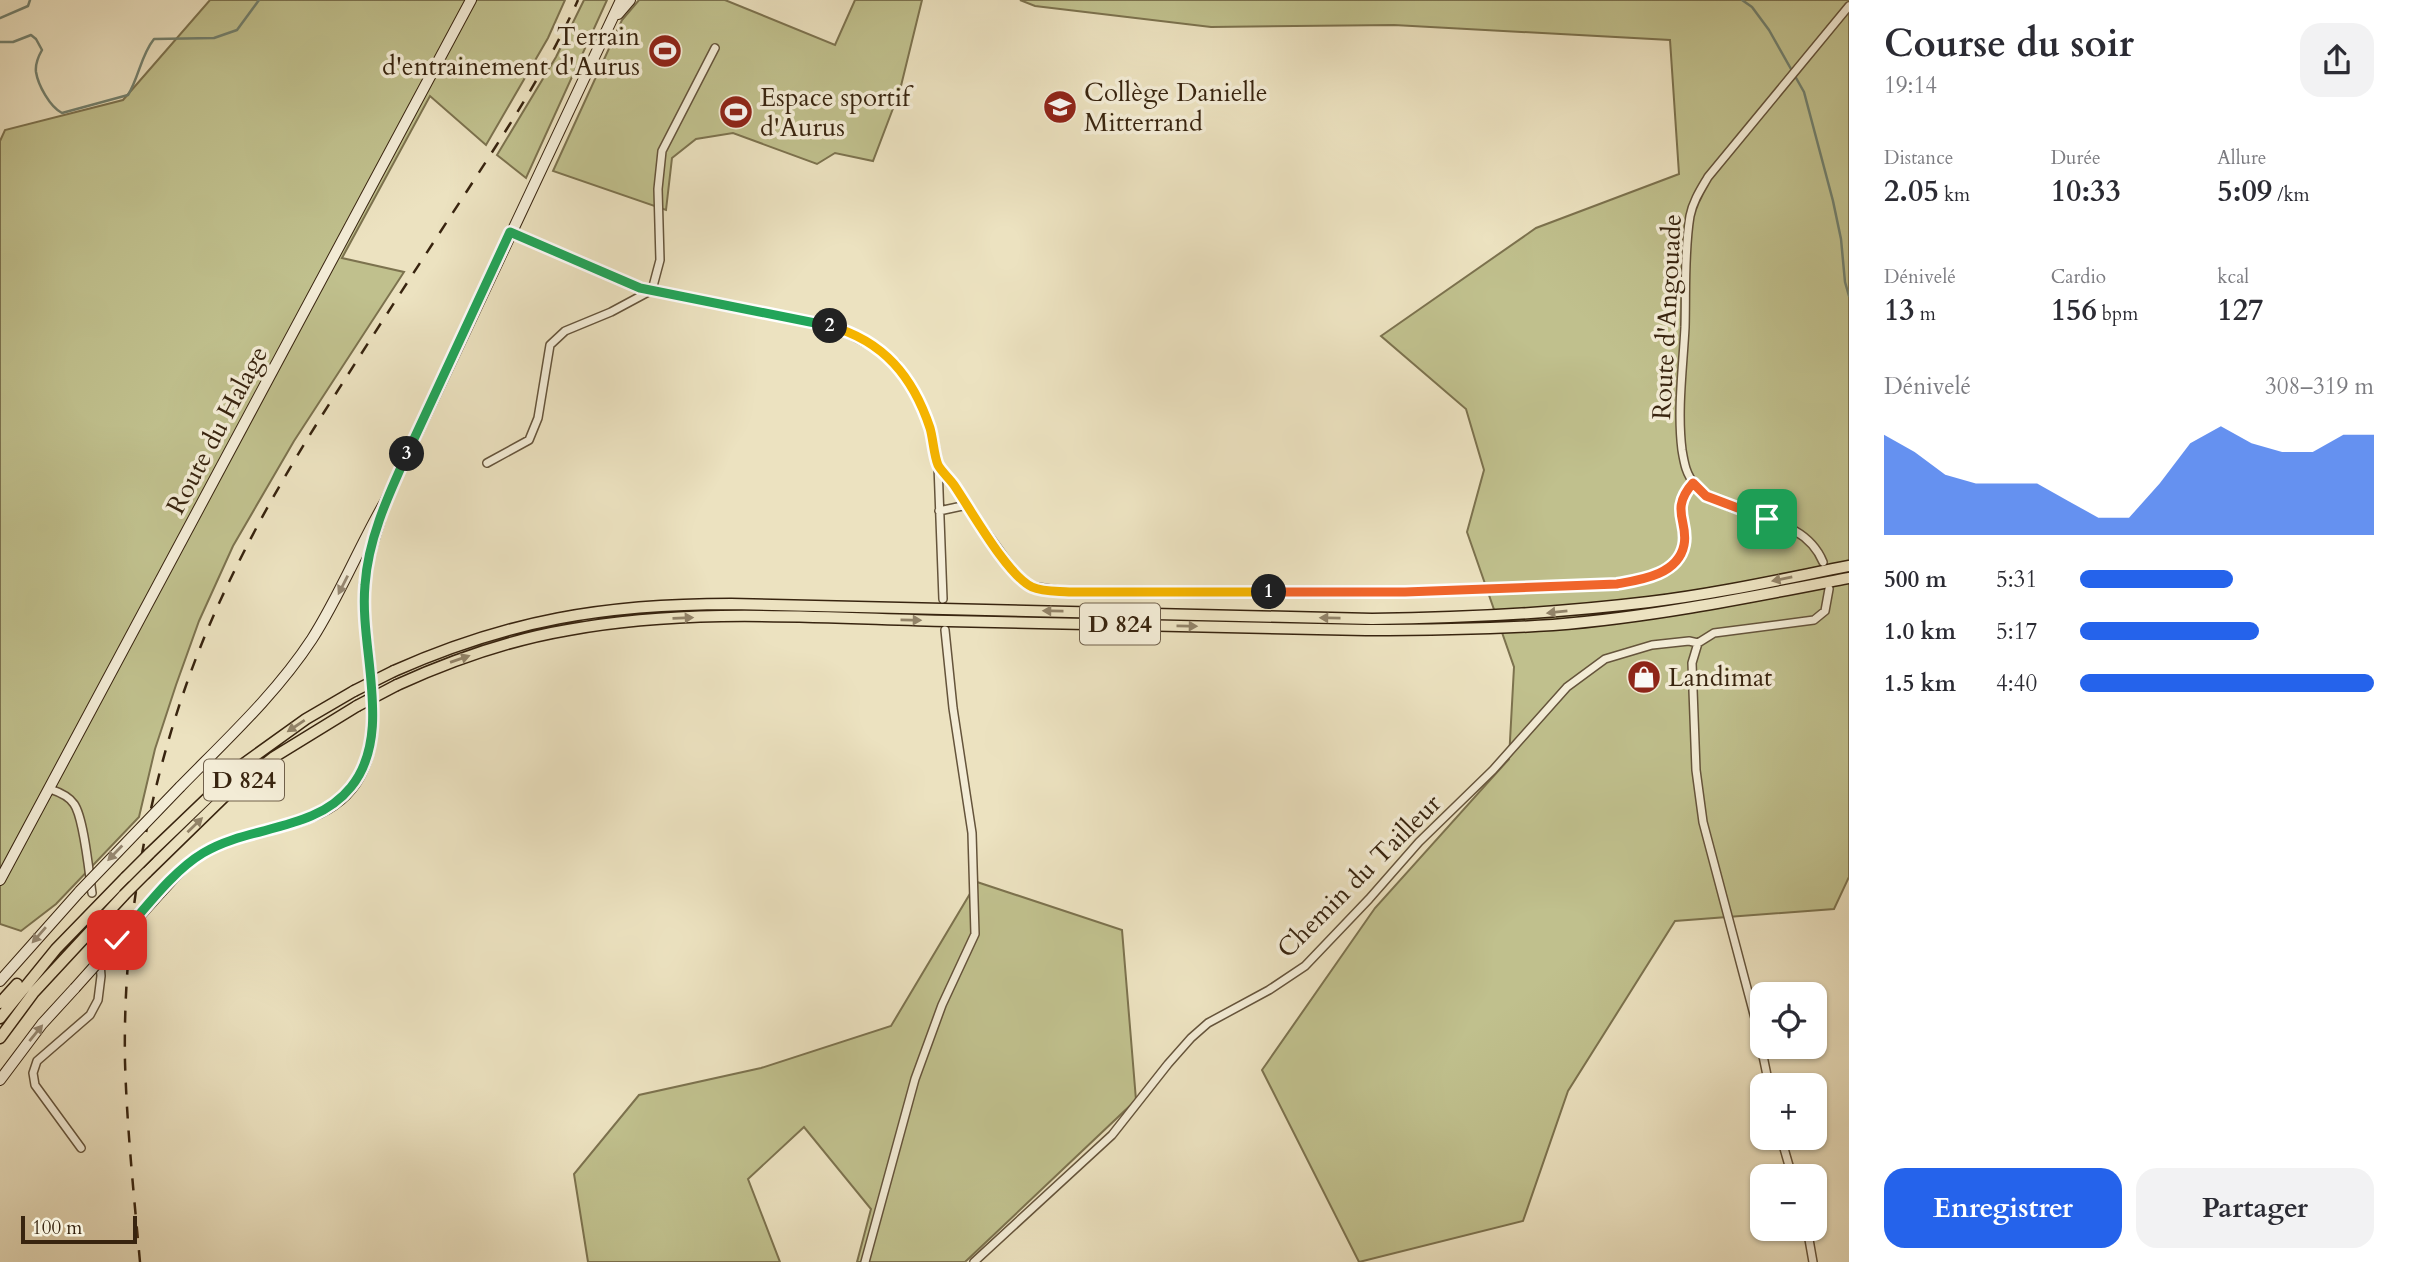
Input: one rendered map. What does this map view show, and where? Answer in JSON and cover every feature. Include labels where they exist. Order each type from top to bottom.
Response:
[{"type":"highway","name":"D 824","points":[[0,1018],[38,970],[106,897],[242,765],[306,719],[394,671],[461,643],[528,623],[589,612],[648,606],[742,604],[1372,619],[1452,618],[1543,614],[1652,602],[1849,566]]},
{"type":"highway","name":"D 824","points":[[0,1038],[17,1013],[60,962],[229,792],[274,757],[357,706],[432,669],[502,645],[570,629],[643,619],[764,617],[1455,630],[1554,625],[1636,615],[1849,578]]},
{"type":"highway","points":[[0,1003],[56,944],[106,897]]},
{"type":"highway","points":[[0,1049],[60,962]]},
{"type":"main road","name":"Route du Halage","points":[[0,880],[471,0]]},
{"type":"main road","points":[[0,981],[80,891],[262,702],[310,642],[332,607],[362,541],[385,502],[621,0]]},
{"type":"main road","points":[[611,22],[630,0]]},
{"type":"main road","points":[[0,1080],[43,1024],[160,893],[194,859],[229,840],[309,817],[329,808],[352,787],[370,753],[373,725],[365,586],[369,556],[385,502]]},
{"type":"street","name":"Route d'Angouade","points":[[1693,483],[1686,470],[1682,448],[1682,393],[1690,215],[1695,199],[1708,177],[1849,6]]},
{"type":"street","points":[[487,463],[529,440],[538,418],[550,345],[565,331],[611,312],[653,290],[660,260],[658,189],[662,151],[715,48]]},
{"type":"street","points":[[510,232],[592,269],[653,290],[833,326],[872,346],[895,363],[915,391],[934,441],[938,465],[943,599]]},
{"type":"street","points":[[938,465],[1017,575],[1031,586],[1048,590],[1405,592],[1617,584],[1650,578],[1679,557],[1685,544],[1680,512],[1682,500],[1693,483],[1706,496],[1797,532],[1814,545],[1823,562]]},
{"type":"street","points":[[939,511],[967,505]]},
{"type":"street","points":[[1767,1073],[1756,1022],[1703,822],[1696,770],[1692,663],[1698,643],[1714,633],[1814,620],[1825,611],[1829,589]]},
{"type":"street","points":[[865,1262],[915,1079],[942,1005],[975,934],[972,833],[953,708],[945,630]]},
{"type":"street","name":"Chemin du Tailleur","points":[[974,1262],[1112,1135],[1168,1064],[1208,1023],[1269,990],[1305,966],[1419,842],[1493,770],[1567,687],[1605,659],[1652,645],[1689,640],[1698,643]]},
{"type":"street","points":[[50,789],[63,794],[74,803],[79,815],[92,893]]},
{"type":"street","points":[[81,1148],[35,1085],[33,1073],[37,1061],[90,1015],[98,1000],[101,976],[99,936]]},
{"type":"street","points":[[1809,1241],[1813,1262]]},
{"type":"green space","points":[[210,0],[565,0],[548,38],[486,145],[430,96],[342,258],[404,272],[294,441],[233,546],[199,621],[176,685],[155,749],[139,817],[56,904],[21,931],[0,924],[0,141],[5,130],[123,100]]},
{"type":"green space","points":[[584,0],[607,0],[526,178],[497,155],[556,57]]},
{"type":"green space","name":"Espace sportif d'Aurus","points":[[639,0],[725,0],[835,45],[855,0],[922,0],[900,90],[873,161],[835,153],[817,164],[733,133],[696,139],[672,158],[666,210],[553,171],[622,20]]},
{"type":"green space","points":[[1020,0],[1849,0],[1849,877],[1834,909],[1675,921],[1568,1091],[1523,1221],[1359,1262],[1262,1070],[1375,908],[1509,759],[1514,667],[1467,532],[1484,470],[1466,409],[1381,336],[1536,228],[1679,174],[1670,40],[1394,25],[1211,27],[1035,6]]},
{"type":"green space","points":[[977,882],[1122,930],[1136,1100],[965,1262],[857,1262],[871,1209],[804,1127],[748,1179],[780,1262],[588,1262],[574,1174],[639,1095],[761,1068],[891,1026]]},
{"type":"waterway","points":[[0,18],[28,6],[30,0]]},
{"type":"waterway","points":[[0,42],[13,42],[31,35],[36,39],[42,50],[36,66],[39,83],[49,101],[62,113],[128,95],[154,39],[214,38],[237,30],[259,0]]},
{"type":"waterway","points":[[1742,0],[1752,7],[1769,30],[1804,92],[1833,201],[1849,296]]},
{"type":"railway","points":[[140,1262],[125,1062],[130,944],[148,825],[161,766],[178,709],[221,599],[281,484],[307,439],[512,121],[554,49],[578,0]]},
{"type":"place","name":"Terrain d'entrainement d'Aurus","points":[[665,51]]},
{"type":"place","name":"Collège Danielle Mitterrand","points":[[1060,107]]},
{"type":"place","name":"Espace sportif d'Aurus","points":[[736,112]]},
{"type":"place","name":"Landimat","points":[[1644,677]]},
{"type":"route","points":[[117,940],[194,859],[229,840],[298,821],[329,808],[352,787],[365,765],[370,753],[373,725],[364,607],[369,556],[385,502],[510,232],[640,288],[833,326],[872,346],[903,371],[926,416],[938,465],[1006,562],[1031,586],[1048,590],[1405,592],[1617,584],[1650,578],[1679,557],[1685,544],[1680,512],[1682,500],[1693,483],[1706,496],[1767,519]]}]
